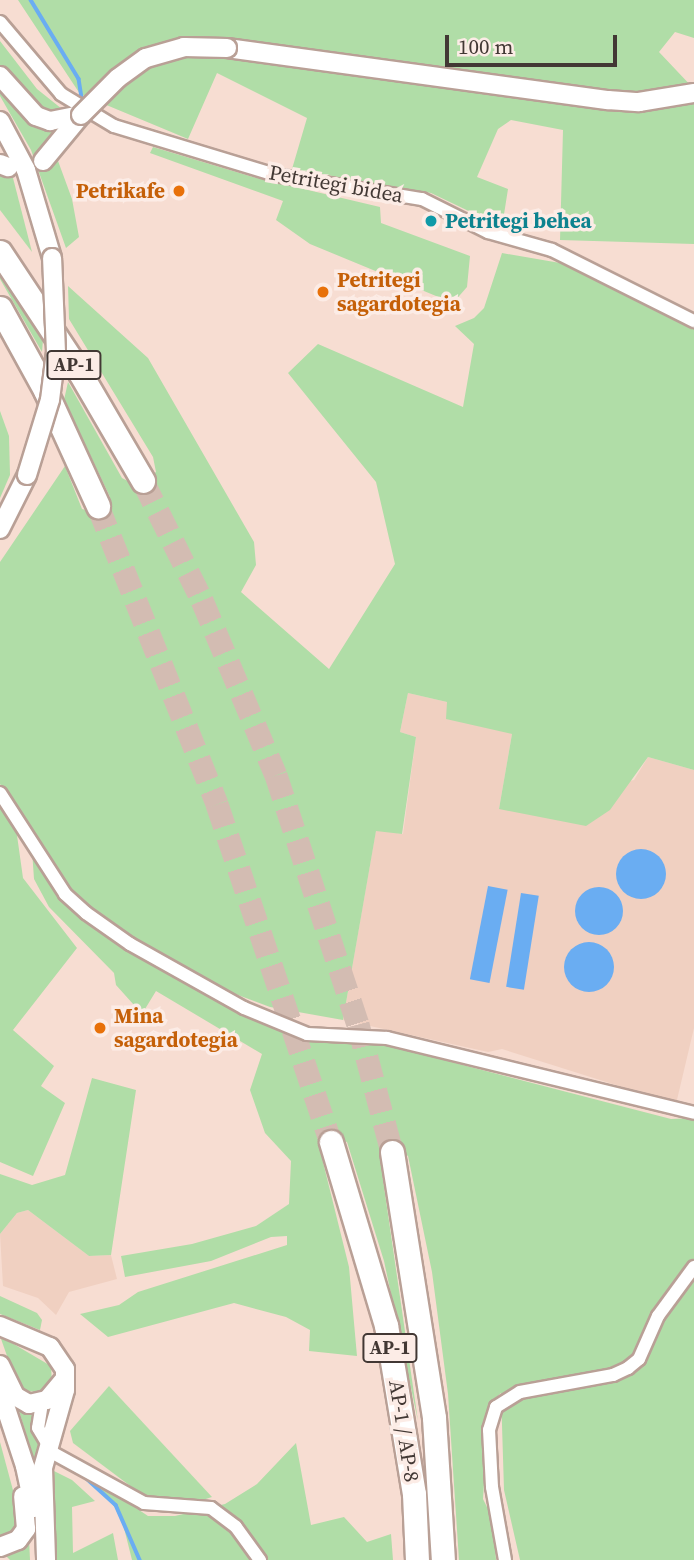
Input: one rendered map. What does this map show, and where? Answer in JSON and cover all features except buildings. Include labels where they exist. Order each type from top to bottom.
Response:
[{"type":"highway","name":"AP-1","points":[[0,252],[80,373],[143,481]]},
{"type":"highway","name":"AP-1","points":[[0,308],[45,390],[98,506]]},
{"type":"highway","name":"AP-1 / AP-8","points":[[331,1142],[386,1325],[414,1494],[417,1560]]},
{"type":"highway","name":"AP-1 / AP-8","points":[[392,1152],[434,1418],[443,1560]]},
{"type":"main road","points":[[43,161],[81,115],[118,78],[146,58],[184,47],[227,48],[608,100],[649,101],[694,93]]},
{"type":"main road","points":[[0,76],[36,117],[50,121],[81,115]]},
{"type":"main road","points":[[0,121],[26,170],[52,258],[56,352],[50,400],[27,475],[0,529]]},
{"type":"main road","points":[[0,1326],[50,1347],[61,1358],[65,1374],[65,1390],[43,1468],[46,1560]]},
{"type":"main road","points":[[0,1365],[15,1396],[39,1406],[59,1389],[65,1374]]},
{"type":"main road","points":[[0,1390],[25,1466],[38,1560]]},
{"type":"main road","points":[[0,1419],[21,1485],[26,1522],[18,1540],[0,1547]]},
{"type":"street","name":"Petritegi bidea","points":[[0,22],[61,94],[114,126],[275,175],[422,199],[488,232],[552,250],[694,321]]},
{"type":"street","points":[[0,793],[65,894],[86,913],[205,989],[307,1034],[387,1038],[694,1113]]},
{"type":"street","points":[[505,1560],[492,1487],[489,1430],[496,1407],[520,1392],[599,1378],[628,1368],[639,1359],[658,1316],[694,1267]]},
{"type":"street","points":[[39,1406],[53,1428],[67,1459]]},
{"type":"street","points":[[39,1406],[38,1428],[47,1447],[144,1503],[211,1508],[236,1527],[260,1560]]},
{"type":"street","points":[[43,1468],[67,1459]]},
{"type":"shaded area","points":[[408,693],[447,702],[512,734],[499,809],[634,780],[648,757],[694,770],[694,1028],[676,1104],[502,1049],[488,1052],[343,1020],[376,830],[403,834],[416,737],[400,732]]},
{"type":"shaded area","points":[[28,1210],[89,1256],[111,1255],[117,1279],[69,1292],[56,1315],[38,1298],[3,1286],[0,1234],[17,1213]]},
{"type":"green space","points":[[18,0],[694,0],[694,38],[675,32],[659,52],[694,89],[694,244],[560,240],[563,130],[511,120],[498,129],[477,177],[508,189],[502,227],[431,193],[292,169],[307,118],[217,73],[188,139],[80,94]]},
{"type":"green space","points":[[0,41],[37,89],[77,121],[50,139],[72,199],[79,237],[66,248],[31,150],[0,96]]},
{"type":"green space","points":[[153,147],[253,177],[380,207],[381,223],[470,256],[467,287],[453,303],[310,244],[276,220],[283,201],[150,153]]},
{"type":"green space","points":[[0,176],[13,178],[32,252],[0,210]]},
{"type":"green space","points":[[502,253],[566,264],[694,328],[694,770],[648,757],[610,810],[586,826],[499,809],[512,734],[446,719],[447,702],[408,693],[400,732],[416,737],[402,834],[376,831],[343,1020],[270,1007],[230,992],[148,949],[85,905],[66,884],[0,784],[0,562],[65,466],[82,509],[93,512],[105,508],[110,497],[64,400],[68,382],[122,478],[137,486],[156,472],[153,457],[69,319],[68,286],[148,358],[254,542],[256,565],[241,592],[329,669],[395,564],[376,482],[288,373],[318,344],[463,407],[474,344],[455,326],[474,318],[484,308]]},
{"type":"green space","points":[[0,275],[43,340],[42,352],[0,279]]},
{"type":"green space","points":[[0,411],[9,436],[10,475],[0,498]]},
{"type":"green space","points":[[0,800],[15,821],[23,878],[77,948],[13,1030],[54,1066],[41,1086],[65,1103],[33,1176],[0,1162]]},
{"type":"green space","points":[[32,850],[60,895],[139,954],[265,1024],[309,1041],[382,1044],[671,1119],[694,1118],[694,1560],[520,1560],[504,1490],[501,1393],[489,1404],[483,1499],[494,1521],[496,1560],[459,1560],[448,1394],[432,1272],[408,1156],[393,1147],[380,1159],[418,1421],[384,1261],[347,1142],[329,1137],[320,1150],[349,1267],[357,1356],[309,1351],[310,1330],[286,1317],[234,1303],[108,1337],[80,1314],[119,1305],[138,1292],[287,1245],[287,1236],[271,1237],[211,1261],[125,1277],[121,1256],[192,1244],[256,1226],[289,1204],[291,1161],[265,1133],[250,1090],[262,1054],[156,991],[142,1014],[116,985],[114,973],[49,907],[34,879]]},
{"type":"green space","points":[[92,1078],[136,1090],[111,1255],[89,1256],[28,1210],[17,1213],[0,1234],[0,1174],[32,1185],[65,1175]]},
{"type":"green space","points":[[0,1296],[37,1313],[42,1320],[40,1330],[0,1314]]},
{"type":"green space","points":[[0,1336],[51,1366],[52,1383],[45,1393],[19,1390]]},
{"type":"green space","points":[[109,1386],[212,1497],[193,1503],[149,1500],[73,1443],[70,1431]]},
{"type":"green space","points":[[18,1408],[33,1411],[33,1427],[42,1448],[37,1468]]},
{"type":"green space","points":[[0,1442],[21,1520],[15,1531],[0,1537]]},
{"type":"green space","points":[[296,1443],[311,1525],[344,1517],[367,1542],[391,1534],[393,1560],[132,1560],[120,1512],[81,1471],[148,1516],[175,1516],[225,1504],[257,1484]]},
{"type":"green space","points":[[54,1471],[72,1480],[95,1501],[72,1507],[73,1553],[113,1533],[118,1560],[55,1560]]},
{"type":"green space","points":[[29,1538],[30,1560],[10,1560],[4,1554]]},
{"type":"water","points":[[641,849],[659,856],[666,874],[659,892],[641,899],[623,892],[616,874],[623,856]]},
{"type":"water","points":[[488,886],[508,890],[490,983],[470,979]]},
{"type":"water","points":[[599,887],[616,894],[623,911],[616,928],[599,935],[582,928],[575,911],[582,894]]},
{"type":"water","points":[[521,893],[539,896],[524,990],[506,987]]},
{"type":"water","points":[[589,942],[607,949],[614,967],[607,985],[589,992],[571,985],[564,967],[571,949]]},
{"type":"waterway","points":[[31,0],[79,79],[82,97]]},
{"type":"waterway","points":[[84,1476],[116,1505],[140,1560]]},
{"type":"tunnel","points":[[143,481],[202,600],[276,775],[358,1024],[392,1152]]},
{"type":"tunnel","points":[[98,506],[217,804],[331,1142]]},
{"type":"place","name":"Petrikafe","points":[[179,191]]},
{"type":"place","name":"Petritegi behea","points":[[431,221]]},
{"type":"place","name":"Petritegi sagardotegia","points":[[323,292]]},
{"type":"place","name":"Mina sagardotegia","points":[[100,1028]]}]
